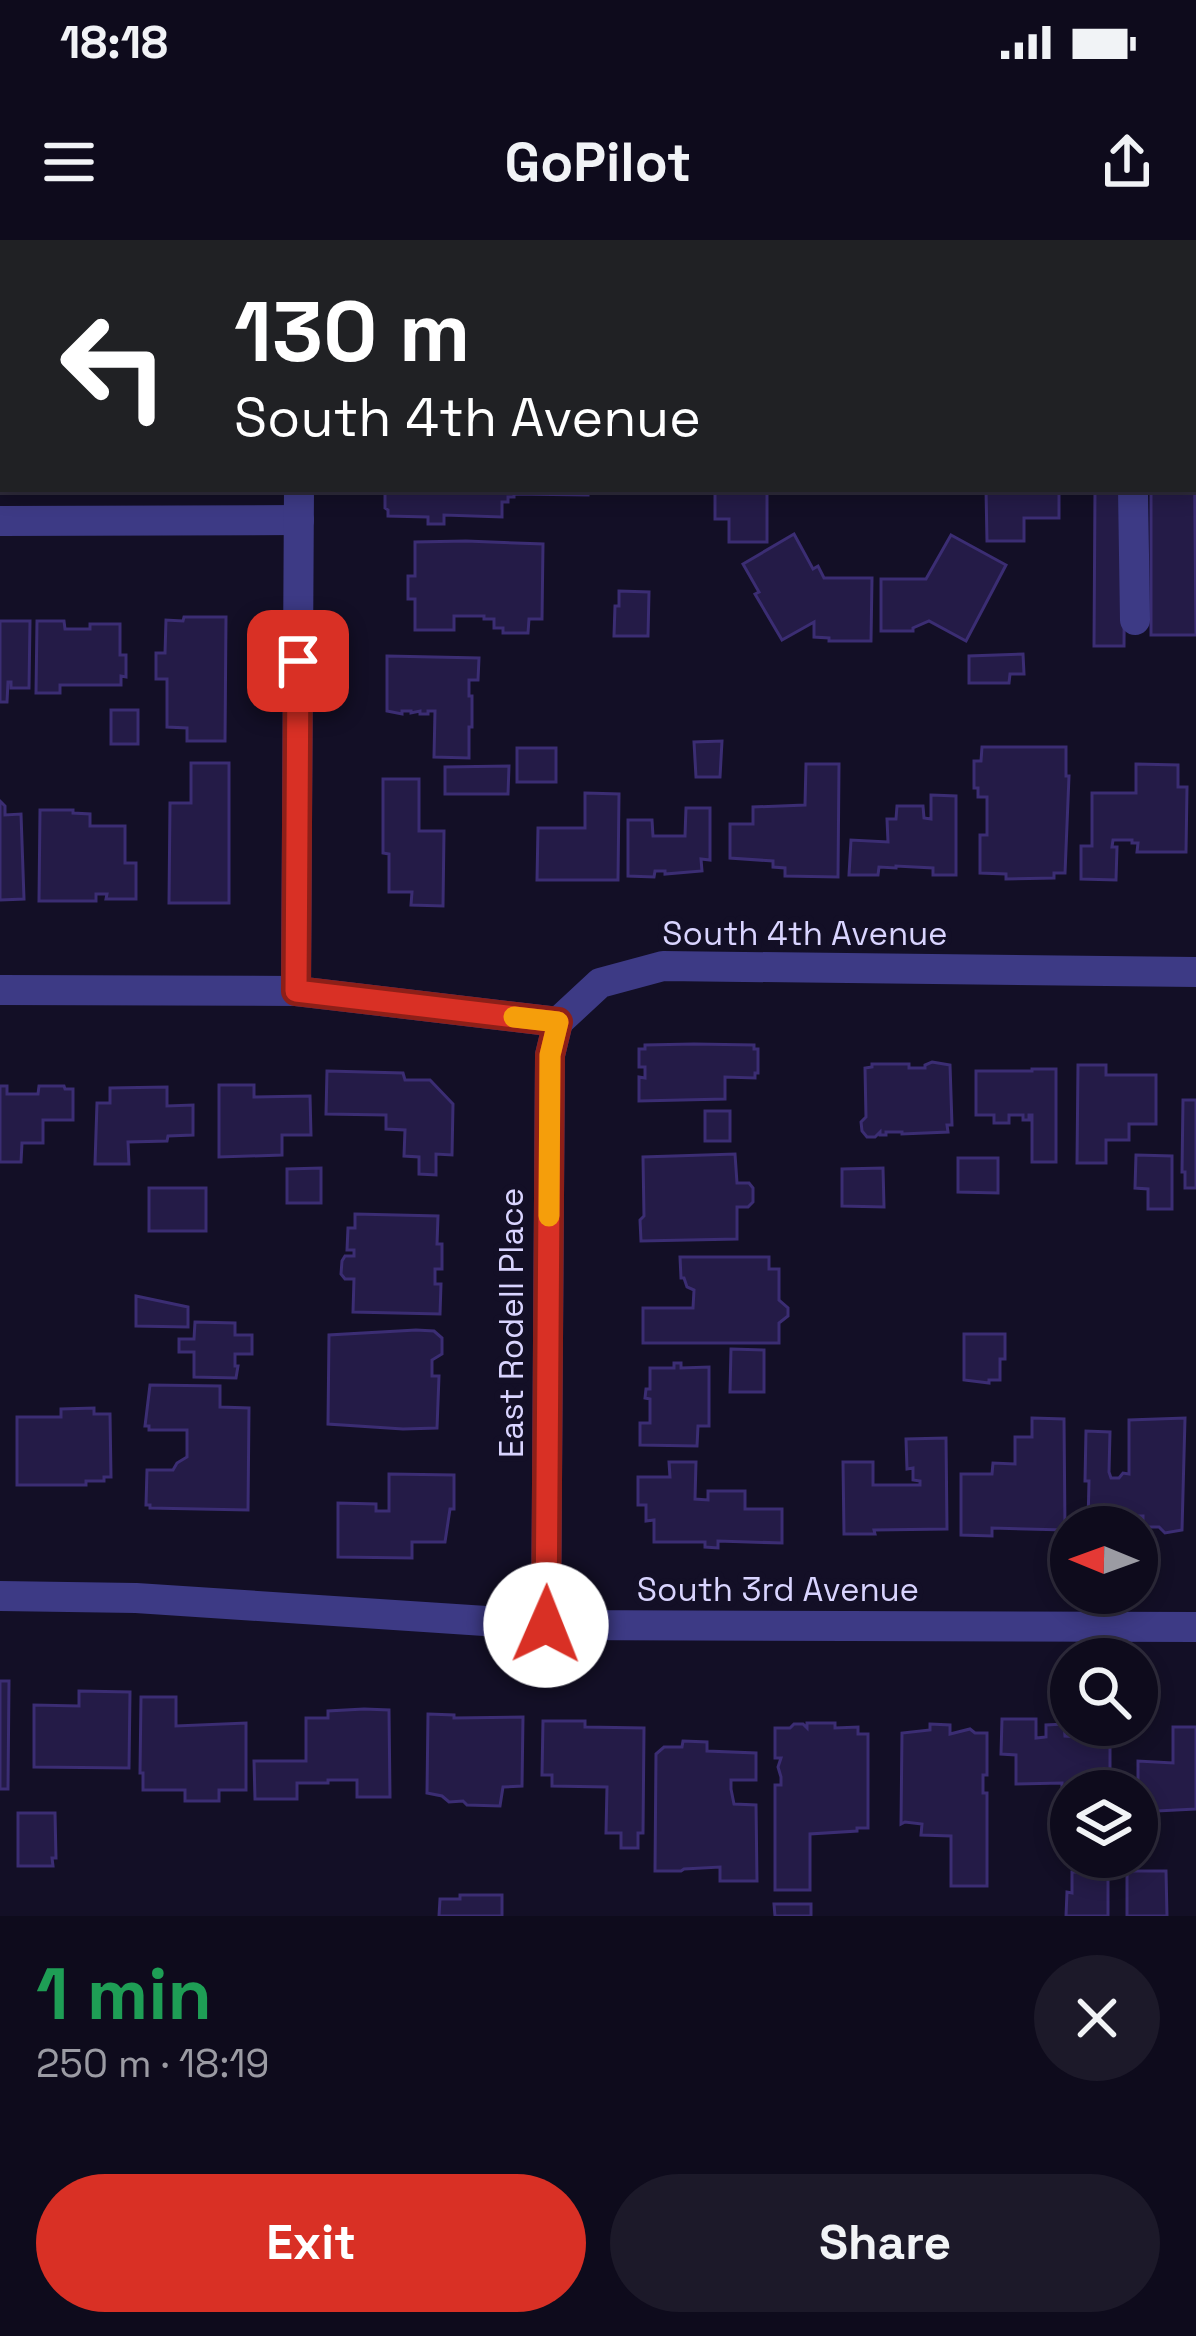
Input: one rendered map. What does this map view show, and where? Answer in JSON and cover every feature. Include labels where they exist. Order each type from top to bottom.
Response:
[{"type":"street","points":[[1132,492],[1135,620]]},
{"type":"street","points":[[0,521],[299,504],[296,991]]},
{"type":"street","name":"South 4th Avenue","points":[[558,1022],[600,983],[663,966],[1196,972]]},
{"type":"street","points":[[0,990],[296,991],[558,1022]]},
{"type":"street","name":"East Rodell Place","points":[[546,1625],[550,1055],[558,1022]]},
{"type":"street","name":"South 3rd Avenue","points":[[0,1596],[136,1598],[546,1625],[1196,1627]]},
{"type":"building","points":[[588,492],[588,495],[514,494],[502,502],[502,517],[444,515],[444,524],[428,524],[428,517],[388,516],[385,493]]},
{"type":"building","points":[[715,492],[767,492],[767,542],[729,542],[729,519],[715,519]]},
{"type":"building","points":[[986,492],[1059,492],[1059,518],[1024,518],[1024,541],[987,541]]},
{"type":"building","points":[[1095,492],[1125,492],[1124,646],[1094,646]]},
{"type":"building","points":[[1151,492],[1195,492],[1196,635],[1151,635]]},
{"type":"building","points":[[794,534],[813,569],[818,566],[824,578],[872,578],[871,641],[814,637],[814,622],[782,640],[743,564]]},
{"type":"building","points":[[951,535],[1006,565],[966,641],[929,621],[913,631],[881,631],[881,579],[926,579]]},
{"type":"building","points":[[415,542],[543,544],[542,619],[529,619],[528,633],[503,633],[503,628],[494,628],[494,619],[484,616],[454,616],[454,630],[415,630],[415,599],[408,599],[408,576],[415,576]]},
{"type":"building","points":[[619,591],[649,592],[648,636],[614,636]]},
{"type":"building","points":[[184,617],[226,617],[225,741],[187,741],[187,728],[167,727],[167,679],[156,679],[156,653],[165,653],[166,620],[183,621]]},
{"type":"building","points":[[0,621],[30,621],[29,688],[11,688],[8,682],[7,702],[0,702]]},
{"type":"building","points":[[37,621],[64,621],[65,629],[120,624],[120,655],[126,655],[126,677],[121,676],[121,685],[60,685],[60,693],[36,693]]},
{"type":"building","points":[[1023,654],[1024,674],[1010,674],[1009,683],[969,683],[969,656]]},
{"type":"building","points":[[387,656],[479,658],[478,680],[469,680],[469,758],[434,757],[435,711],[387,711]]},
{"type":"building","points":[[111,710],[138,710],[138,744],[111,744]]},
{"type":"building","points":[[722,741],[720,777],[696,777],[694,742]]},
{"type":"building","points":[[982,747],[1066,747],[1065,873],[1054,873],[1054,878],[1006,879],[1006,874],[980,873],[987,797],[978,797],[978,788],[974,788],[974,761],[981,761]]},
{"type":"building","points":[[517,748],[556,748],[556,782],[517,782]]},
{"type":"building","points":[[191,763],[229,763],[229,903],[169,903],[170,803],[191,803]]},
{"type":"building","points":[[806,764],[839,764],[838,877],[785,876],[785,868],[773,867],[773,861],[730,858],[730,824],[753,824],[753,807],[805,805]]},
{"type":"building","points":[[1136,764],[1178,765],[1178,787],[1187,787],[1186,852],[1137,852],[1138,843],[1132,840],[1113,840],[1116,880],[1081,879],[1081,846],[1092,846],[1092,793],[1136,793]]},
{"type":"building","points":[[509,766],[508,794],[445,794],[445,767]]},
{"type":"building","points":[[383,779],[419,779],[419,831],[444,831],[443,906],[411,905],[412,892],[389,892],[389,854],[383,853]]},
{"type":"building","points":[[585,793],[619,794],[618,880],[537,880],[538,828],[585,828]]},
{"type":"building","points":[[931,795],[956,796],[956,875],[896,866],[879,867],[878,875],[849,875],[851,840],[888,842],[887,819],[896,819],[897,806],[923,806],[924,818],[931,819]]},
{"type":"building","points":[[0,801],[5,815],[21,814],[24,899],[0,900]]},
{"type":"building","points":[[686,808],[710,808],[710,860],[701,859],[702,871],[628,876],[628,820],[652,820],[653,836],[685,836]]},
{"type":"building","points":[[40,810],[90,814],[90,826],[125,826],[125,863],[136,863],[136,899],[106,899],[107,894],[96,894],[96,901],[39,901]]},
{"type":"building","points":[[754,1045],[758,1073],[755,1078],[725,1077],[725,1099],[639,1101],[639,1077],[645,1078],[645,1067],[639,1067],[639,1049]]},
{"type":"building","points":[[932,1062],[950,1065],[952,1125],[947,1125],[948,1132],[880,1132],[867,1137],[861,1122],[866,1117],[865,1068],[909,1064],[909,1068],[925,1068]]},
{"type":"building","points":[[1078,1065],[1106,1065],[1106,1075],[1156,1075],[1156,1124],[1129,1124],[1129,1140],[1106,1140],[1106,1163],[1077,1163]]},
{"type":"building","points":[[1056,1069],[1056,1162],[1032,1162],[1032,1115],[1023,1120],[1023,1115],[1009,1115],[1009,1123],[994,1123],[994,1115],[976,1115],[976,1071]]},
{"type":"building","points":[[327,1071],[403,1073],[405,1080],[430,1080],[453,1104],[452,1155],[436,1154],[436,1175],[419,1174],[419,1157],[404,1156],[405,1130],[386,1129],[386,1115],[326,1114]]},
{"type":"building","points":[[219,1085],[254,1085],[254,1097],[310,1096],[311,1135],[282,1135],[282,1155],[219,1157]]},
{"type":"building","points":[[0,1086],[7,1086],[7,1094],[38,1094],[39,1086],[73,1089],[73,1120],[43,1120],[43,1143],[22,1143],[21,1162],[0,1162]]},
{"type":"building","points":[[167,1087],[167,1106],[193,1105],[193,1135],[128,1142],[129,1164],[95,1164],[97,1103],[110,1103],[110,1088]]},
{"type":"building","points":[[1183,1100],[1196,1100],[1196,1188],[1185,1188],[1182,1172]]},
{"type":"building","points":[[705,1111],[730,1111],[730,1141],[705,1141]]},
{"type":"building","points":[[735,1154],[737,1183],[753,1188],[753,1202],[737,1207],[737,1239],[641,1241],[643,1157]]},
{"type":"building","points":[[1136,1155],[1172,1156],[1172,1209],[1148,1209],[1148,1189],[1135,1188]]},
{"type":"building","points":[[958,1158],[998,1158],[998,1193],[958,1192]]},
{"type":"building","points":[[321,1168],[321,1203],[287,1203],[287,1169]]},
{"type":"building","points":[[883,1168],[884,1207],[842,1206],[842,1169]]},
{"type":"building","points":[[149,1188],[206,1188],[206,1231],[149,1231]]},
{"type":"building","points":[[355,1214],[438,1216],[442,1269],[435,1269],[435,1284],[441,1284],[440,1314],[353,1312],[354,1279],[341,1274],[345,1256],[354,1256],[354,1250],[347,1250],[348,1228],[355,1228]]},
{"type":"building","points":[[680,1257],[769,1257],[769,1269],[779,1269],[779,1300],[788,1308],[788,1316],[779,1323],[779,1343],[643,1343],[643,1308],[693,1308],[694,1290],[681,1278]]},
{"type":"building","points":[[136,1296],[188,1307],[188,1327],[136,1326]]},
{"type":"building","points":[[195,1322],[235,1323],[235,1335],[252,1335],[252,1354],[235,1354],[236,1378],[194,1377],[194,1352],[179,1352],[179,1339],[194,1339]]},
{"type":"building","points":[[434,1331],[442,1338],[442,1354],[432,1360],[432,1376],[439,1376],[437,1428],[328,1424],[329,1335]]},
{"type":"building","points":[[964,1334],[1005,1334],[1000,1380],[964,1380]]},
{"type":"building","points":[[731,1349],[764,1350],[764,1392],[730,1392]]},
{"type":"building","points":[[674,1363],[681,1363],[681,1368],[709,1367],[709,1426],[698,1426],[697,1446],[640,1445],[640,1423],[650,1423],[650,1399],[645,1398],[650,1368],[674,1368]]},
{"type":"building","points":[[150,1385],[220,1386],[220,1407],[249,1408],[248,1510],[146,1505],[147,1470],[173,1470],[187,1457],[187,1430],[149,1430],[145,1426]]},
{"type":"building","points":[[94,1408],[94,1414],[110,1414],[111,1477],[86,1481],[86,1485],[17,1485],[17,1417],[61,1417],[61,1409]]},
{"type":"building","points":[[1032,1418],[1064,1419],[1065,1506],[1050,1506],[1050,1530],[992,1528],[992,1536],[961,1535],[961,1474],[992,1474],[993,1463],[1015,1464],[1015,1437],[1032,1437]]},
{"type":"building","points":[[1185,1418],[1182,1530],[1165,1533],[1158,1527],[1158,1506],[1088,1506],[1086,1431],[1110,1432],[1109,1472],[1111,1478],[1119,1478],[1129,1474],[1129,1420]]},
{"type":"building","points":[[946,1438],[947,1529],[844,1534],[843,1462],[873,1462],[873,1485],[920,1485],[913,1480],[913,1468],[907,1469],[906,1439]]},
{"type":"building","points":[[669,1462],[696,1462],[695,1499],[708,1500],[708,1491],[745,1491],[745,1509],[782,1509],[782,1543],[718,1541],[718,1548],[705,1547],[705,1542],[654,1542],[654,1520],[646,1521],[646,1505],[638,1505],[638,1477],[670,1477]]},
{"type":"building","points":[[389,1474],[454,1475],[454,1509],[450,1509],[445,1542],[412,1542],[412,1558],[338,1557],[338,1503],[376,1504],[376,1511],[389,1511]]},
{"type":"building","points":[[0,1681],[9,1681],[8,1789],[0,1789]]},
{"type":"building","points":[[79,1691],[130,1692],[129,1768],[34,1767],[34,1705],[79,1706]]},
{"type":"building","points":[[141,1697],[176,1697],[176,1726],[246,1723],[246,1790],[219,1790],[219,1801],[185,1801],[185,1790],[143,1790]]},
{"type":"building","points":[[389,1710],[390,1797],[357,1797],[357,1780],[328,1780],[297,1783],[297,1799],[255,1799],[254,1761],[306,1761],[306,1718]]},
{"type":"building","points":[[428,1714],[523,1717],[522,1786],[503,1787],[500,1806],[449,1802],[427,1793]]},
{"type":"building","points":[[1002,1719],[1036,1719],[1036,1738],[1046,1737],[1046,1725],[1050,1725],[1050,1746],[1110,1746],[1110,1770],[1050,1770],[1050,1783],[1016,1784],[1016,1755],[1001,1754]]},
{"type":"building","points":[[543,1721],[644,1728],[643,1833],[638,1833],[638,1848],[621,1848],[621,1833],[606,1833],[607,1787],[552,1786],[552,1775],[542,1775]]},
{"type":"building","points":[[807,1723],[858,1727],[858,1734],[868,1734],[868,1828],[810,1834],[810,1890],[775,1890],[775,1785],[781,1785],[781,1758],[775,1758],[775,1728],[803,1724],[807,1728]]},
{"type":"building","points":[[930,1724],[950,1725],[950,1734],[970,1729],[987,1733],[983,1793],[987,1793],[987,1886],[951,1886],[951,1836],[921,1835],[922,1824],[901,1824],[902,1733],[930,1730]]},
{"type":"building","points":[[1173,1727],[1196,1727],[1196,1809],[1158,1811],[1158,1770],[1138,1770],[1138,1761],[1173,1763]]},
{"type":"building","points":[[683,1741],[707,1742],[707,1751],[756,1753],[756,1780],[731,1780],[731,1789],[734,1804],[756,1805],[757,1881],[720,1881],[720,1867],[655,1871],[656,1754],[664,1747],[682,1747]]},
{"type":"building","points":[[18,1813],[55,1813],[53,1866],[18,1866]]},
{"type":"building","points":[[1158,1871],[1166,1871],[1167,1916],[1127,1916],[1127,1878],[1158,1878]]},
{"type":"building","points":[[1072,1878],[1108,1878],[1108,1916],[1066,1916],[1067,1892],[1072,1893]]},
{"type":"building","points":[[460,1895],[502,1895],[502,1916],[439,1916],[440,1899],[460,1899]]},
{"type":"building","points":[[774,1904],[811,1904],[811,1916],[775,1916]]},
{"type":"slow traffic","points":[[514,1017],[558,1022],[550,1055],[549,1216]]},
{"type":"route","points":[[298,661],[296,991],[558,1022],[550,1055],[546,1625]]}]
